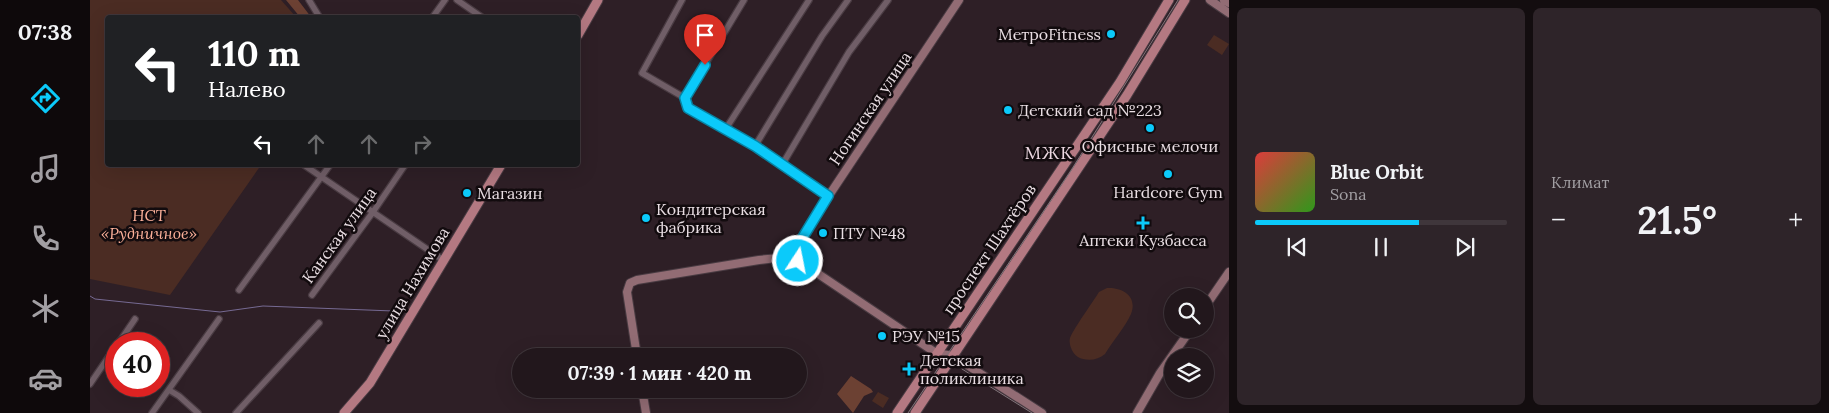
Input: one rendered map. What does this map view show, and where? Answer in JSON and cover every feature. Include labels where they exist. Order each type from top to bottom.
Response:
[{"type":"main road","name":"проспект Шахтёров","points":[[897,413],[1120,82],[1169,0]]},
{"type":"main road","name":"проспект Шахтёров","points":[[915,413],[1127,95],[1185,0]]},
{"type":"main road","points":[[580,31],[596,1]]},
{"type":"main road","name":"улица Нахимова","points":[[344,413],[370,383],[499,167]]},
{"type":"street","points":[[309,0],[318,15]]},
{"type":"street","points":[[434,15],[445,0]]},
{"type":"street","points":[[457,0],[479,15]]},
{"type":"street","points":[[682,0],[642,73],[685,98],[688,108],[755,146],[828,196]]},
{"type":"street","points":[[685,98],[744,0]]},
{"type":"street","points":[[725,130],[809,0]]},
{"type":"street","points":[[755,146],[822,36],[848,0]]},
{"type":"street","points":[[782,165],[849,52],[888,0]]},
{"type":"street","name":"Ногинская улица","points":[[798,261],[800,242],[828,196],[959,0]]},
{"type":"street","points":[[1210,0],[1229,13]]},
{"type":"street","points":[[1224,0],[1229,3]]},
{"type":"street","points":[[307,167],[443,260]]},
{"type":"street","points":[[239,290],[329,167]]},
{"type":"street","name":"Канская улица","points":[[312,295],[404,167]]},
{"type":"street","points":[[636,348],[627,292],[630,283],[637,280],[781,258],[798,261],[879,313],[936,353],[953,356],[1042,413]]},
{"type":"street","points":[[1214,294],[1229,272]]},
{"type":"street","points":[[126,332],[135,318]]},
{"type":"street","points":[[170,389],[219,319]]},
{"type":"street","points":[[236,413],[320,322]]},
{"type":"street","points":[[1137,413],[1160,374],[1185,338]]},
{"type":"street","points":[[90,384],[105,362]]},
{"type":"street","points":[[170,391],[198,413]]},
{"type":"street","points":[[152,413],[164,397]]},
{"type":"street","points":[[644,398],[646,413]]},
{"type":"green space","name":"НСТ «Рудничное»","points":[[90,0],[281,0],[294,15],[105,15],[105,167],[260,167],[170,295],[90,279]]},
{"type":"green space","points":[[1214,35],[1229,44],[1222,55],[1207,45]]},
{"type":"green space","points":[[1107,288],[1118,289],[1127,294],[1132,302],[1131,314],[1105,354],[1092,360],[1080,358],[1071,348],[1070,338],[1099,292]]},
{"type":"green space","points":[[878,392],[889,398],[883,408],[872,401]]},
{"type":"shaded area","points":[[286,0],[298,0],[309,15],[298,15]]},
{"type":"shaded area","points":[[851,376],[873,392],[864,396],[853,413],[837,394]]},
{"type":"waterway","points":[[90,296],[95,299],[220,312],[263,306],[393,311]]},
{"type":"tram line","points":[[908,413],[1072,169],[1178,0]]},
{"type":"tram line","points":[[962,369],[1032,413]]},
{"type":"place","name":"МетроFitness","points":[[1111,34]]},
{"type":"place","name":"Детский сад №223","points":[[1008,110]]},
{"type":"place","name":"Офисные мелочи","points":[[1150,128]]},
{"type":"place","name":"Hardcore Gym","points":[[1168,174]]},
{"type":"place","name":"Магазин","points":[[467,193]]},
{"type":"place","name":"Кондитерская фабрика","points":[[646,218]]},
{"type":"place","name":"Аптеки Кузбасса","points":[[1143,223]]},
{"type":"place","name":"ПТУ №48","points":[[823,233]]},
{"type":"place","name":"РЭУ №15","points":[[882,336]]},
{"type":"place","name":"Детская поликлиника","points":[[909,369]]},
{"type":"district","name":"МЖК","points":[[1049,153]]},
{"type":"route","points":[[705,65],[685,98],[688,108],[755,146],[828,196],[800,242],[798,261]]}]
